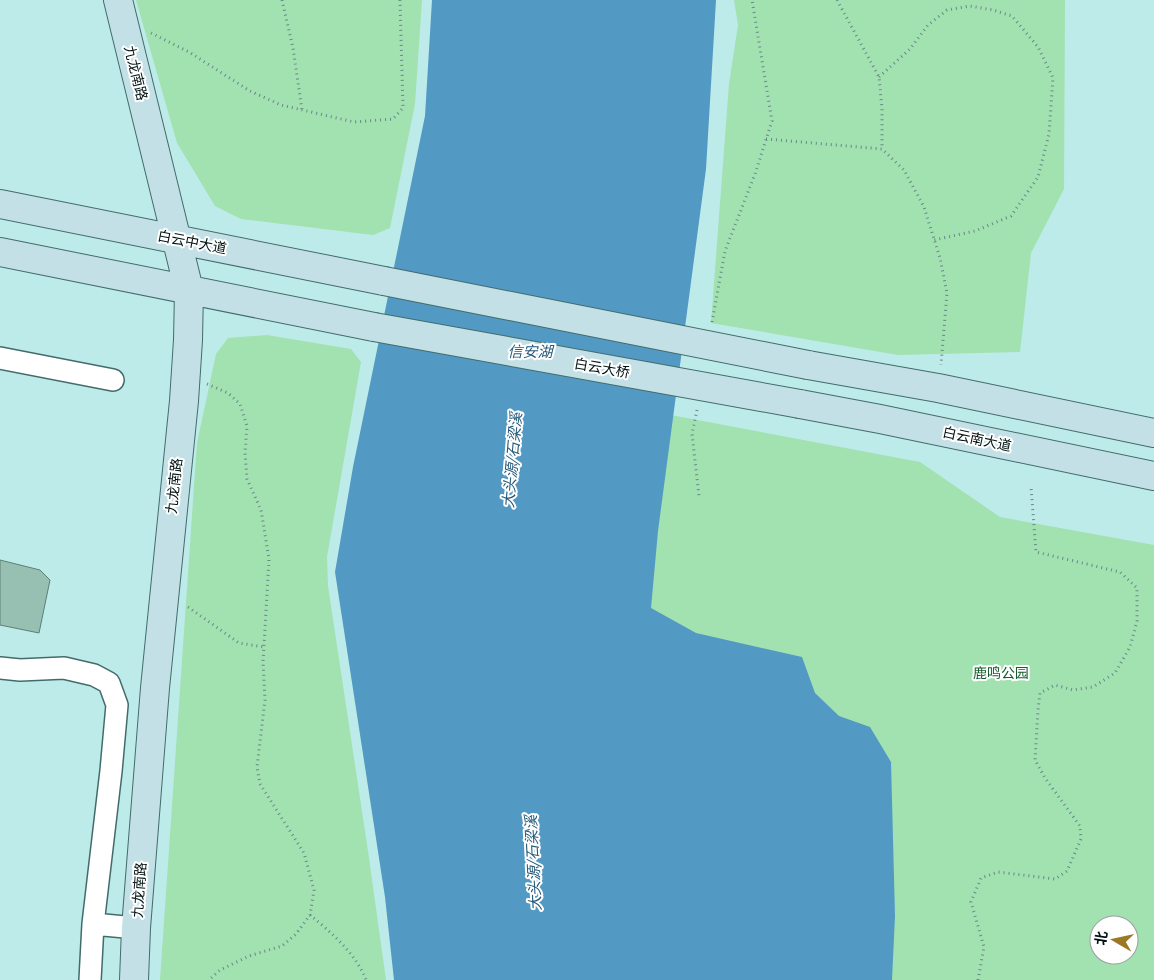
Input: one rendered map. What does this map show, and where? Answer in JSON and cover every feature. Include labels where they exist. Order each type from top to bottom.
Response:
[{"type":"main road","name":"九龙南路","points":[[121,10],[189,290],[186,375],[155,688],[136,928],[134,980]]},
{"type":"main road","name":"白云中大道","points":[[0,204],[808,365],[938,388]]},
{"type":"main road","points":[[0,252],[189,290]]},
{"type":"main road","name":"白云大桥","points":[[189,290],[374,327],[800,404]]},
{"type":"main road","points":[[938,388],[1154,433]]},
{"type":"main road","name":"白云南大道","points":[[800,404],[880,418],[1154,476]]},
{"type":"street","points":[[0,358],[113,380]]},
{"type":"street","points":[[0,668],[20,670],[64,668],[94,674],[109,682],[117,705],[90,980]]},
{"type":"street","points":[[94,924],[136,928]]},
{"type":"path","points":[[282,0],[293,48],[302,110]]},
{"type":"path","points":[[121,10],[250,91],[281,105],[354,122],[393,119],[403,108],[400,0]]},
{"type":"path","points":[[711,328],[725,251],[755,174],[772,121],[752,0]]},
{"type":"path","points":[[837,0],[879,77],[882,109],[882,149]]},
{"type":"path","points":[[970,6],[971,0]]},
{"type":"path","points":[[879,77],[910,49],[928,25],[947,10],[970,6],[1012,16],[1038,47],[1053,78],[1049,134],[1038,177],[1012,216],[975,231],[934,240]]},
{"type":"path","points":[[766,139],[882,149],[904,170],[924,207],[940,258],[947,293],[938,388]]},
{"type":"path","points":[[186,375],[228,393],[240,404],[247,426],[247,479],[261,510],[269,559],[264,647],[265,700],[257,767],[260,784],[304,853],[314,890],[310,915],[296,934],[282,946],[249,956],[220,970],[209,980]]},
{"type":"path","points":[[698,405],[692,434],[699,496]]},
{"type":"path","points":[[978,980],[984,947],[972,902],[981,878],[998,872],[1055,879],[1067,871],[1081,839],[1080,826],[1045,778],[1035,760],[1040,693],[1055,685],[1073,690],[1093,687],[1115,672],[1130,647],[1137,621],[1137,588],[1120,572],[1036,552],[1031,487]]},
{"type":"path","points":[[164,592],[239,643],[264,647]]},
{"type":"path","points":[[310,915],[330,930],[364,974],[366,980]]},
{"type":"green space","points":[[136,0],[422,0],[415,104],[390,228],[373,235],[241,219],[215,206],[177,143]]},
{"type":"green space","points":[[734,0],[1065,0],[1064,189],[1031,253],[1020,352],[898,355],[711,323],[729,84],[738,25]]},
{"type":"green space","points":[[267,335],[351,349],[361,362],[327,557],[328,586],[386,980],[160,980],[197,443],[216,354],[228,338]]},
{"type":"green space","name":"鹿鸣公园","points":[[660,413],[920,462],[1000,517],[1154,545],[1154,980],[870,980],[665,637],[639,610]]},
{"type":"water","points":[[432,0],[716,0],[706,169],[658,531],[651,608],[696,633],[802,657],[815,693],[839,716],[870,727],[891,762],[895,916],[892,980],[394,980],[385,897],[335,572],[353,467],[425,116]]},
{"type":"building","points":[[0,560],[40,570],[50,580],[39,633],[0,625]]},
{"type":"water label","name":"信安湖","points":[[530,351]]},
{"type":"water label","name":"大头源/石梁溪","points":[[512,460]]},
{"type":"water label","name":"大头源/石梁溪","points":[[533,863]]}]
